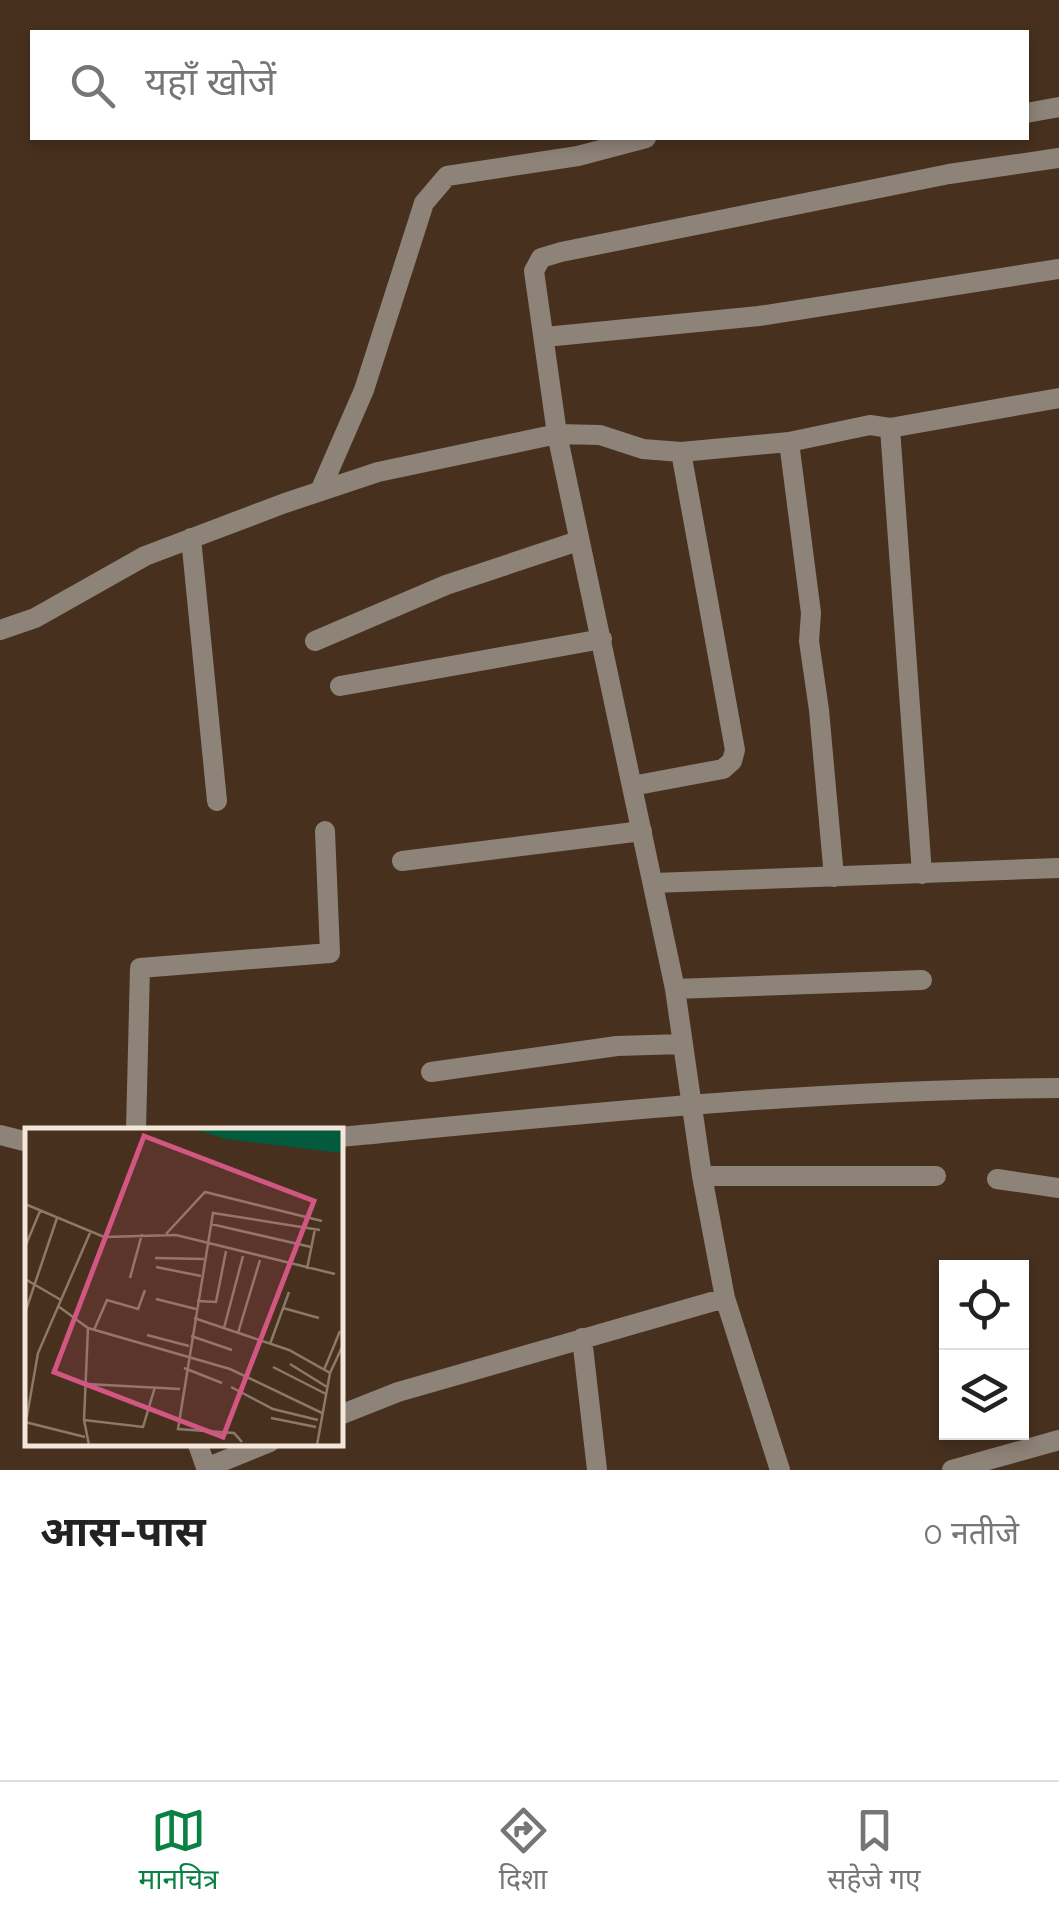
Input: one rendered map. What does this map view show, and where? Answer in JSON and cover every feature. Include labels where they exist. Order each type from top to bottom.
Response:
[{"type":"street","points":[[1029,112],[1059,108]]},
{"type":"street","points":[[320,491],[364,390],[424,203],[434,188],[447,176],[578,156],[638,140]]},
{"type":"street","points":[[780,1470],[725,1298],[702,1176],[675,989],[557,434],[534,270],[541,258],[949,174],[1059,158]]},
{"type":"street","points":[[545,337],[759,316],[1059,269]]},
{"type":"street","points":[[0,630],[35,618],[145,556],[378,472],[557,434],[600,435],[643,448],[681,452],[789,442],[870,425],[890,428],[1059,398]]},
{"type":"street","points":[[890,428],[922,874]]},
{"type":"street","points":[[789,442],[812,613],[810,641],[834,877]]},
{"type":"street","points":[[632,786],[723,769],[732,761],[735,750],[681,452]]},
{"type":"street","points":[[191,538],[217,801]]},
{"type":"street","points":[[315,641],[446,585],[578,541]]},
{"type":"street","points":[[340,686],[602,639]]},
{"type":"street","points":[[136,1128],[140,968],[330,953],[325,831]]},
{"type":"street","points":[[402,861],[642,831]]},
{"type":"street","points":[[653,883],[1059,868]]},
{"type":"street","points":[[675,989],[922,980]]},
{"type":"street","points":[[431,1072],[600,1048],[683,1044]]},
{"type":"street","points":[[342,1138],[691,1103],[953,1088],[1059,1088]]},
{"type":"street","points":[[0,1135],[25,1141]]},
{"type":"street","points":[[702,1176],[936,1176]]},
{"type":"street","points":[[997,1179],[1059,1188]]},
{"type":"street","points":[[342,1414],[398,1392],[725,1298]]},
{"type":"street","points":[[582,1338],[597,1470]]},
{"type":"street","points":[[952,1470],[1059,1440]]},
{"type":"street","points":[[198,1445],[206,1469],[263,1445]]}]
